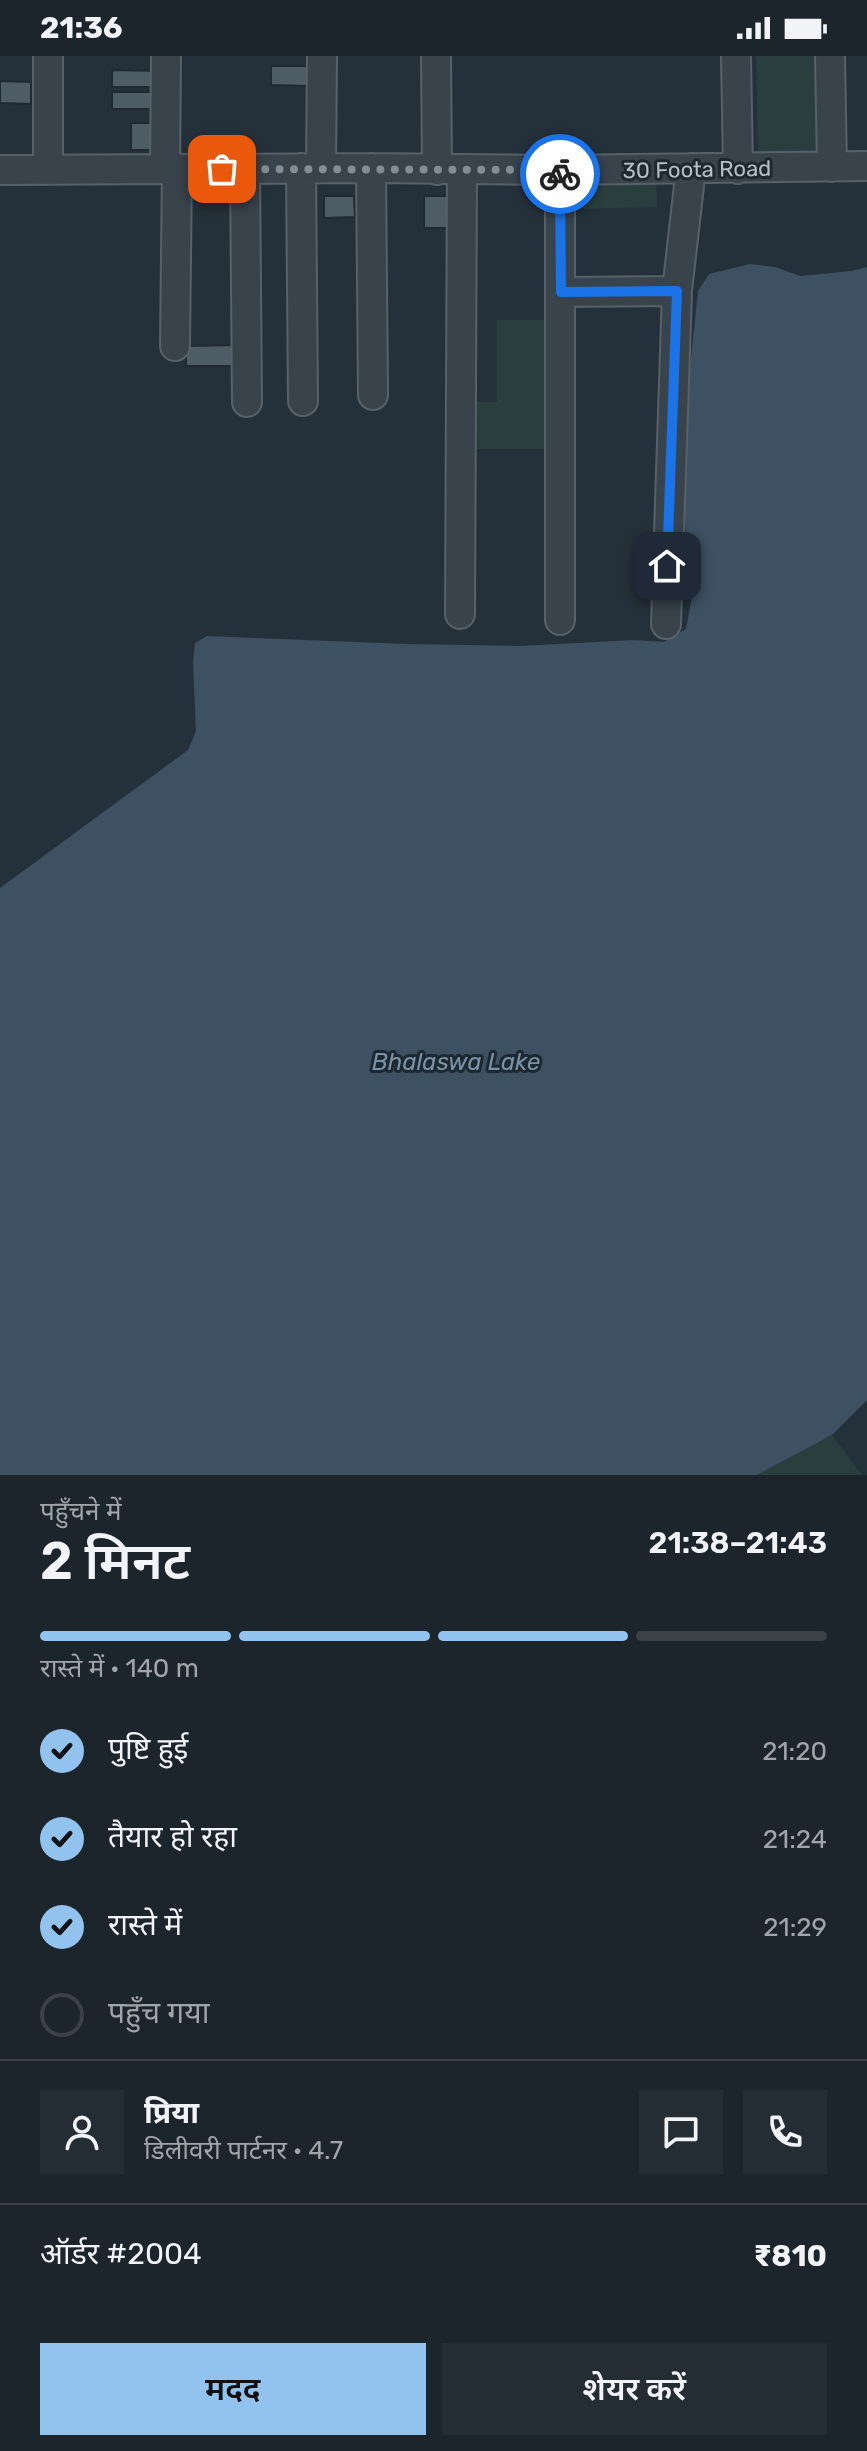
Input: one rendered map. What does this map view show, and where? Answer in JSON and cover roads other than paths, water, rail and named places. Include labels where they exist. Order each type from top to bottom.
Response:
[{"type":"street","points":[[48,56],[48,169]]},
{"type":"street","points":[[166,56],[175,346]]},
{"type":"street","points":[[303,401],[311,168],[322,56]]},
{"type":"street","points":[[436,56],[450,169],[460,614]]},
{"type":"street","points":[[736,56],[738,169]]},
{"type":"street","points":[[830,56],[832,167]]},
{"type":"street","name":"30 Foota Road","points":[[0,170],[560,170],[867,166]]},
{"type":"street","points":[[371,168],[373,395]]},
{"type":"street","points":[[666,624],[677,291],[691,168]]},
{"type":"street","points":[[245,169],[247,402]]},
{"type":"street","points":[[560,170],[560,620]]},
{"type":"street","points":[[561,292],[677,291]]},
{"type":"water","name":"Bhalaswa Lake","points":[[750,264],[775,267],[800,276],[867,267],[867,1400],[832,1435],[757,1475],[0,1475],[0,888],[188,750],[196,731],[195,643],[207,636],[520,646],[634,640],[664,642],[686,629],[693,591],[685,515],[687,396],[698,291],[709,274]]}]
